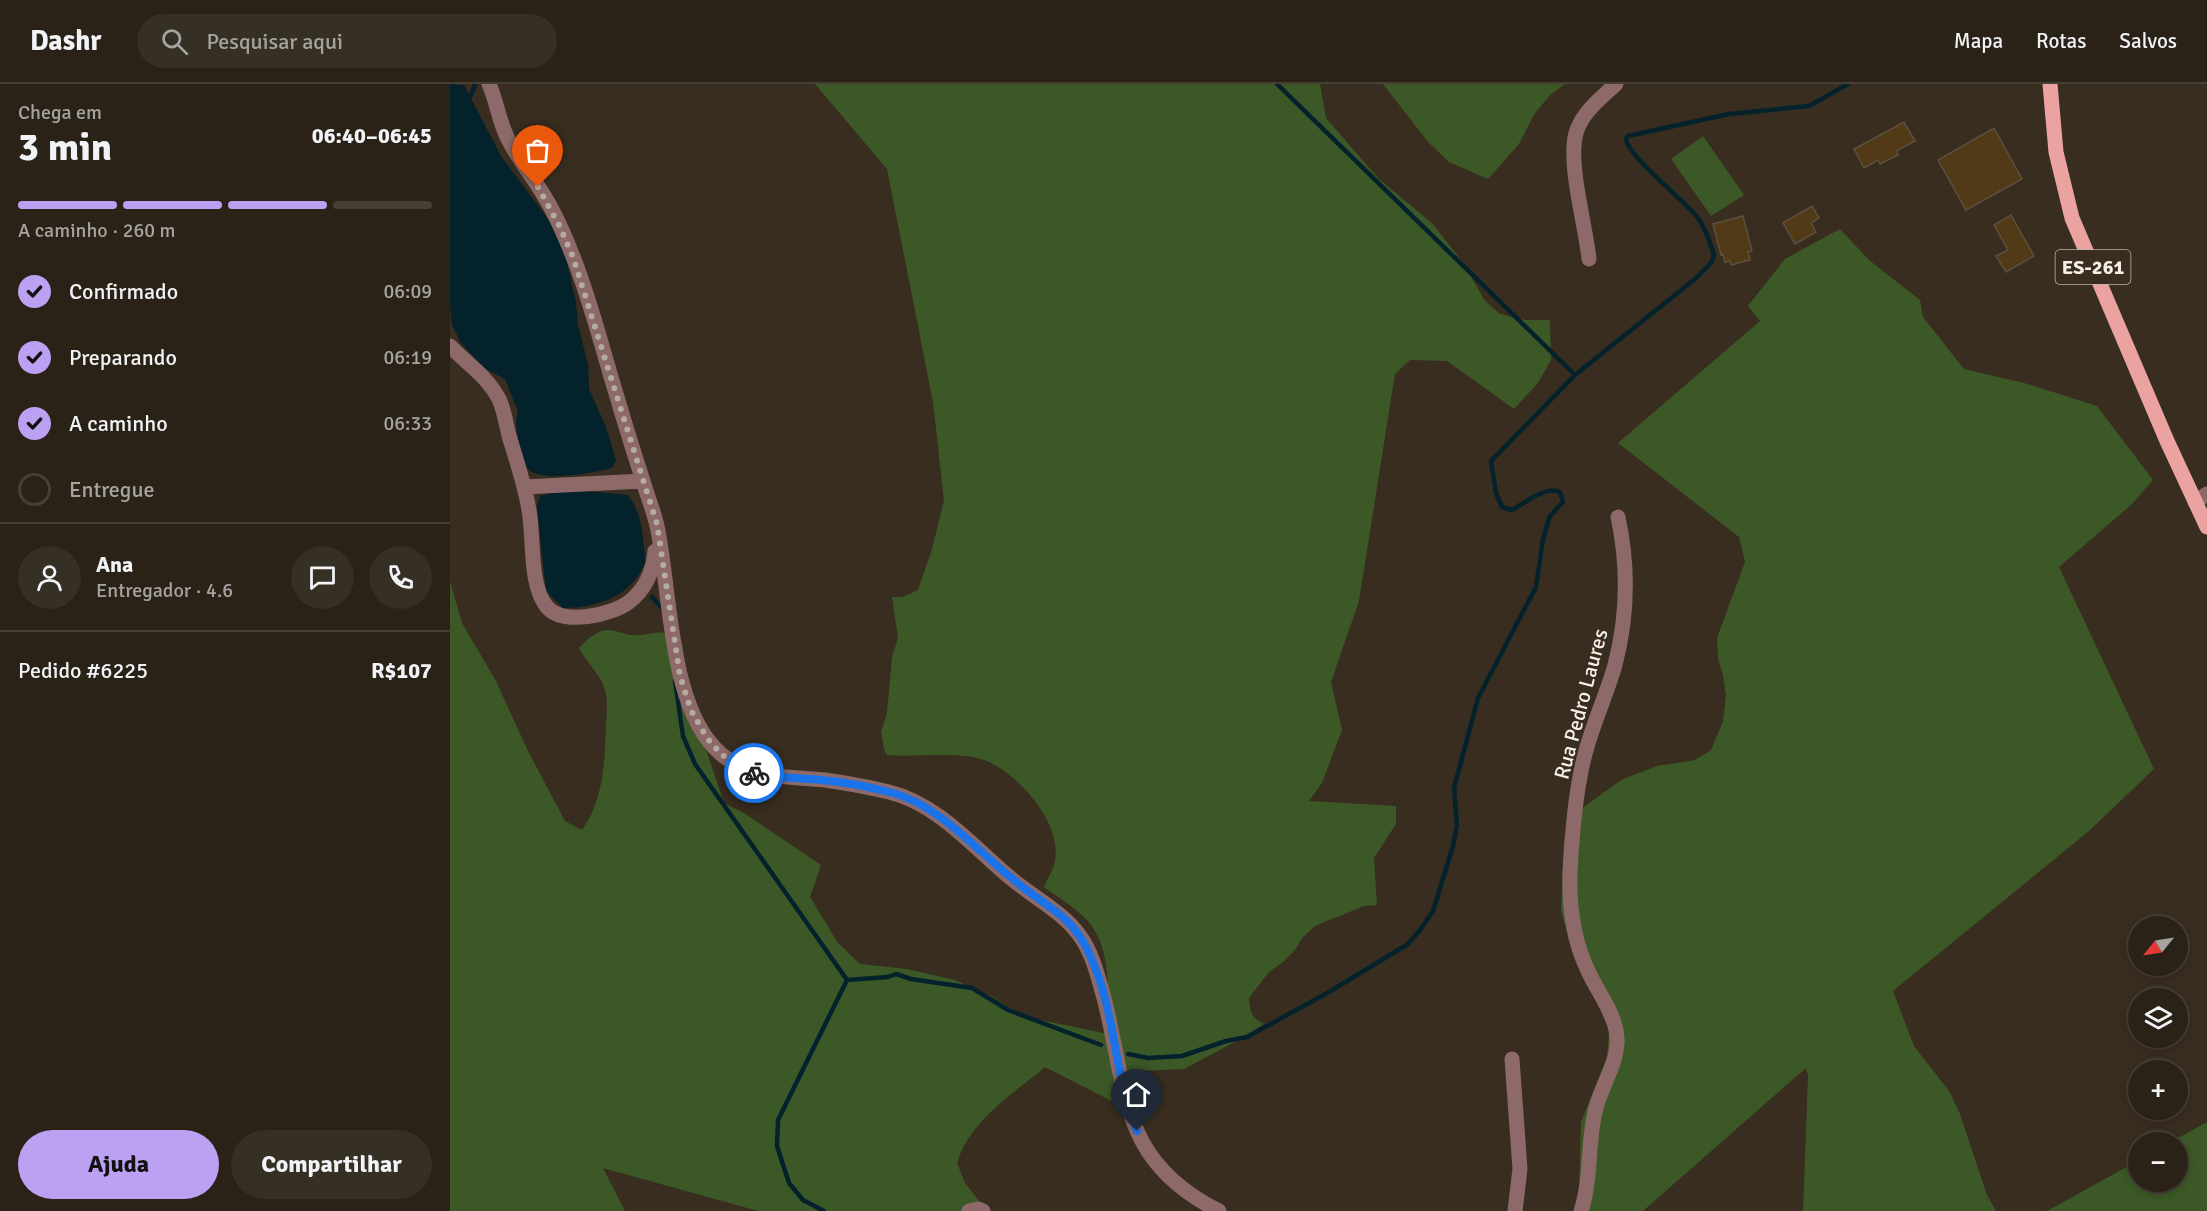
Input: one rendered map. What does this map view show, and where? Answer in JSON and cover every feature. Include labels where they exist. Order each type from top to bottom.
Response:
[{"type":"main road","name":"ES-261","points":[[2050,84],[2056,152],[2072,218],[2201,498],[2207,527]]},
{"type":"street","points":[[489,84],[508,138],[545,197],[573,257],[657,524],[680,676],[691,710],[707,738],[722,755],[754,773],[847,784],[895,793],[912,801],[971,842],[1012,879],[1065,919],[1080,936],[1093,961],[1118,1063],[1122,1091],[1144,1147],[1170,1179],[1200,1201],[1219,1211]]},
{"type":"street","points":[[1589,259],[1588,239],[1575,171],[1576,130],[1588,110],[1616,84]]},
{"type":"street","points":[[450,346],[489,382],[499,400],[529,511],[536,580],[540,597],[548,609],[566,617],[589,617],[626,604],[637,596],[654,567],[657,524]]},
{"type":"street","points":[[524,488],[643,481]]},
{"type":"street","name":"Rua Pedro Laures","points":[[1581,1211],[1593,1122],[1601,1091],[1614,1060],[1617,1037],[1611,1015],[1589,973],[1574,934],[1570,915],[1570,872],[1581,772],[1587,747],[1615,666],[1624,626],[1626,559],[1618,517]]},
{"type":"street","points":[[1512,1059],[1520,1169],[1515,1211]]},
{"type":"street","points":[[969,1211],[974,1209],[983,1211]]},
{"type":"green space","points":[[815,84],[1320,84],[1326,118],[1379,179],[1432,223],[1464,264],[1485,301],[1500,314],[1526,320],[1550,320],[1551,360],[1538,383],[1514,409],[1447,361],[1410,360],[1395,374],[1359,601],[1331,682],[1342,730],[1322,783],[1309,801],[1396,806],[1396,824],[1374,858],[1377,905],[1364,906],[1315,926],[1282,963],[1269,972],[1249,998],[1252,1014],[1264,1024],[1184,1069],[1139,1071],[1131,1069],[1133,1112],[1045,1067],[994,1109],[963,1147],[957,1163],[965,1183],[987,1211],[758,1211],[603,1168],[625,1211],[450,1211],[450,581],[462,623],[496,681],[528,751],[565,821],[582,830],[589,818],[599,792],[605,751],[607,700],[605,691],[599,677],[579,648],[595,634],[606,630],[634,635],[658,632],[668,634],[682,642],[690,702],[724,803],[744,813],[821,865],[810,897],[838,943],[860,964],[907,969],[955,980],[991,996],[1022,1016],[1108,1034],[1107,973],[1101,943],[1085,918],[1044,887],[1054,864],[1055,847],[1052,832],[1036,803],[1013,778],[989,762],[978,758],[953,755],[887,755],[884,749],[881,732],[887,713],[892,657],[898,638],[892,597],[903,597],[918,590],[932,549],[944,501],[933,402],[887,169]]},
{"type":"green space","points":[[1383,84],[1565,84],[1551,94],[1535,113],[1519,144],[1488,179],[1449,162],[1428,142]]},
{"type":"green space","points":[[1703,136],[1744,195],[1711,216],[1671,159]]},
{"type":"green space","points":[[1840,229],[1869,260],[1920,300],[1923,317],[1964,369],[2028,384],[2097,406],[2153,480],[2131,505],[2059,567],[2154,769],[2089,831],[1893,991],[1914,1046],[1949,1091],[1960,1114],[1987,1195],[1996,1211],[1803,1211],[1808,1076],[1806,1068],[1643,1211],[1574,1211],[1579,1189],[1581,1122],[1607,1057],[1609,1030],[1598,998],[1575,959],[1561,911],[1564,841],[1570,817],[1621,780],[1657,766],[1695,760],[1711,750],[1723,721],[1726,695],[1718,659],[1717,638],[1745,562],[1739,537],[1618,443],[1760,321],[1748,306],[1785,259]]},
{"type":"green space","points":[[2207,1122],[2207,1211],[2047,1211],[2128,1166],[2128,1192],[2188,1192],[2188,1132]]},
{"type":"water","points":[[450,84],[464,85],[501,156],[554,227],[567,262],[576,303],[578,325],[588,364],[589,389],[606,427],[616,460],[612,468],[557,476],[536,474],[529,470],[520,450],[516,423],[518,411],[505,379],[484,368],[461,343],[452,325],[450,305]]},
{"type":"water","points":[[576,490],[628,495],[640,521],[645,562],[630,585],[611,599],[588,606],[563,608],[546,591],[537,506],[540,496],[558,491]]},
{"type":"building","points":[[1904,122],[1915,141],[1896,151],[1898,155],[1880,164],[1878,160],[1864,168],[1854,149]]},
{"type":"building","points":[[1994,128],[2022,179],[1966,210],[1938,160]]},
{"type":"building","points":[[1812,206],[1819,218],[1811,223],[1816,232],[1795,244],[1783,223]]},
{"type":"building","points":[[2011,215],[2034,256],[2006,272],[1996,256],[2008,250],[1994,225]]},
{"type":"building","points":[[1743,216],[1752,251],[1748,252],[1750,260],[1731,265],[1730,261],[1725,262],[1723,254],[1721,255],[1713,224]]},
{"type":"waterway","points":[[1277,84],[1575,375]]},
{"type":"waterway","points":[[1128,1054],[1148,1058],[1182,1056],[1226,1041],[1247,1037],[1329,992],[1408,944],[1420,930],[1433,911],[1453,846],[1457,825],[1454,788],[1478,698],[1536,587],[1543,539],[1550,516],[1563,502],[1560,492],[1554,490],[1542,493],[1512,510],[1502,507],[1496,493],[1491,461],[1575,375],[1695,279],[1712,262],[1714,255],[1705,230],[1697,217],[1635,155],[1626,138],[1729,114],[1809,106],[1848,84]]},
{"type":"waterway","points":[[469,99],[475,85]]},
{"type":"waterway","points":[[652,597],[662,608]]},
{"type":"waterway","points":[[675,681],[683,736],[695,764],[847,980]]},
{"type":"waterway","points":[[847,980],[888,977],[896,974],[911,979],[972,988],[1008,1010],[1101,1045]]},
{"type":"waterway","points":[[824,1211],[803,1200],[789,1183],[777,1146],[778,1120],[847,980]]},
{"type":"way so far","points":[[538,187],[573,257],[657,524],[680,676],[691,710],[707,738],[722,755],[754,773]]},
{"type":"route","points":[[754,773],[825,780],[895,793],[912,801],[947,824],[1012,879],[1065,919],[1080,936],[1093,961],[1107,1010],[1122,1091],[1137,1131]]}]
